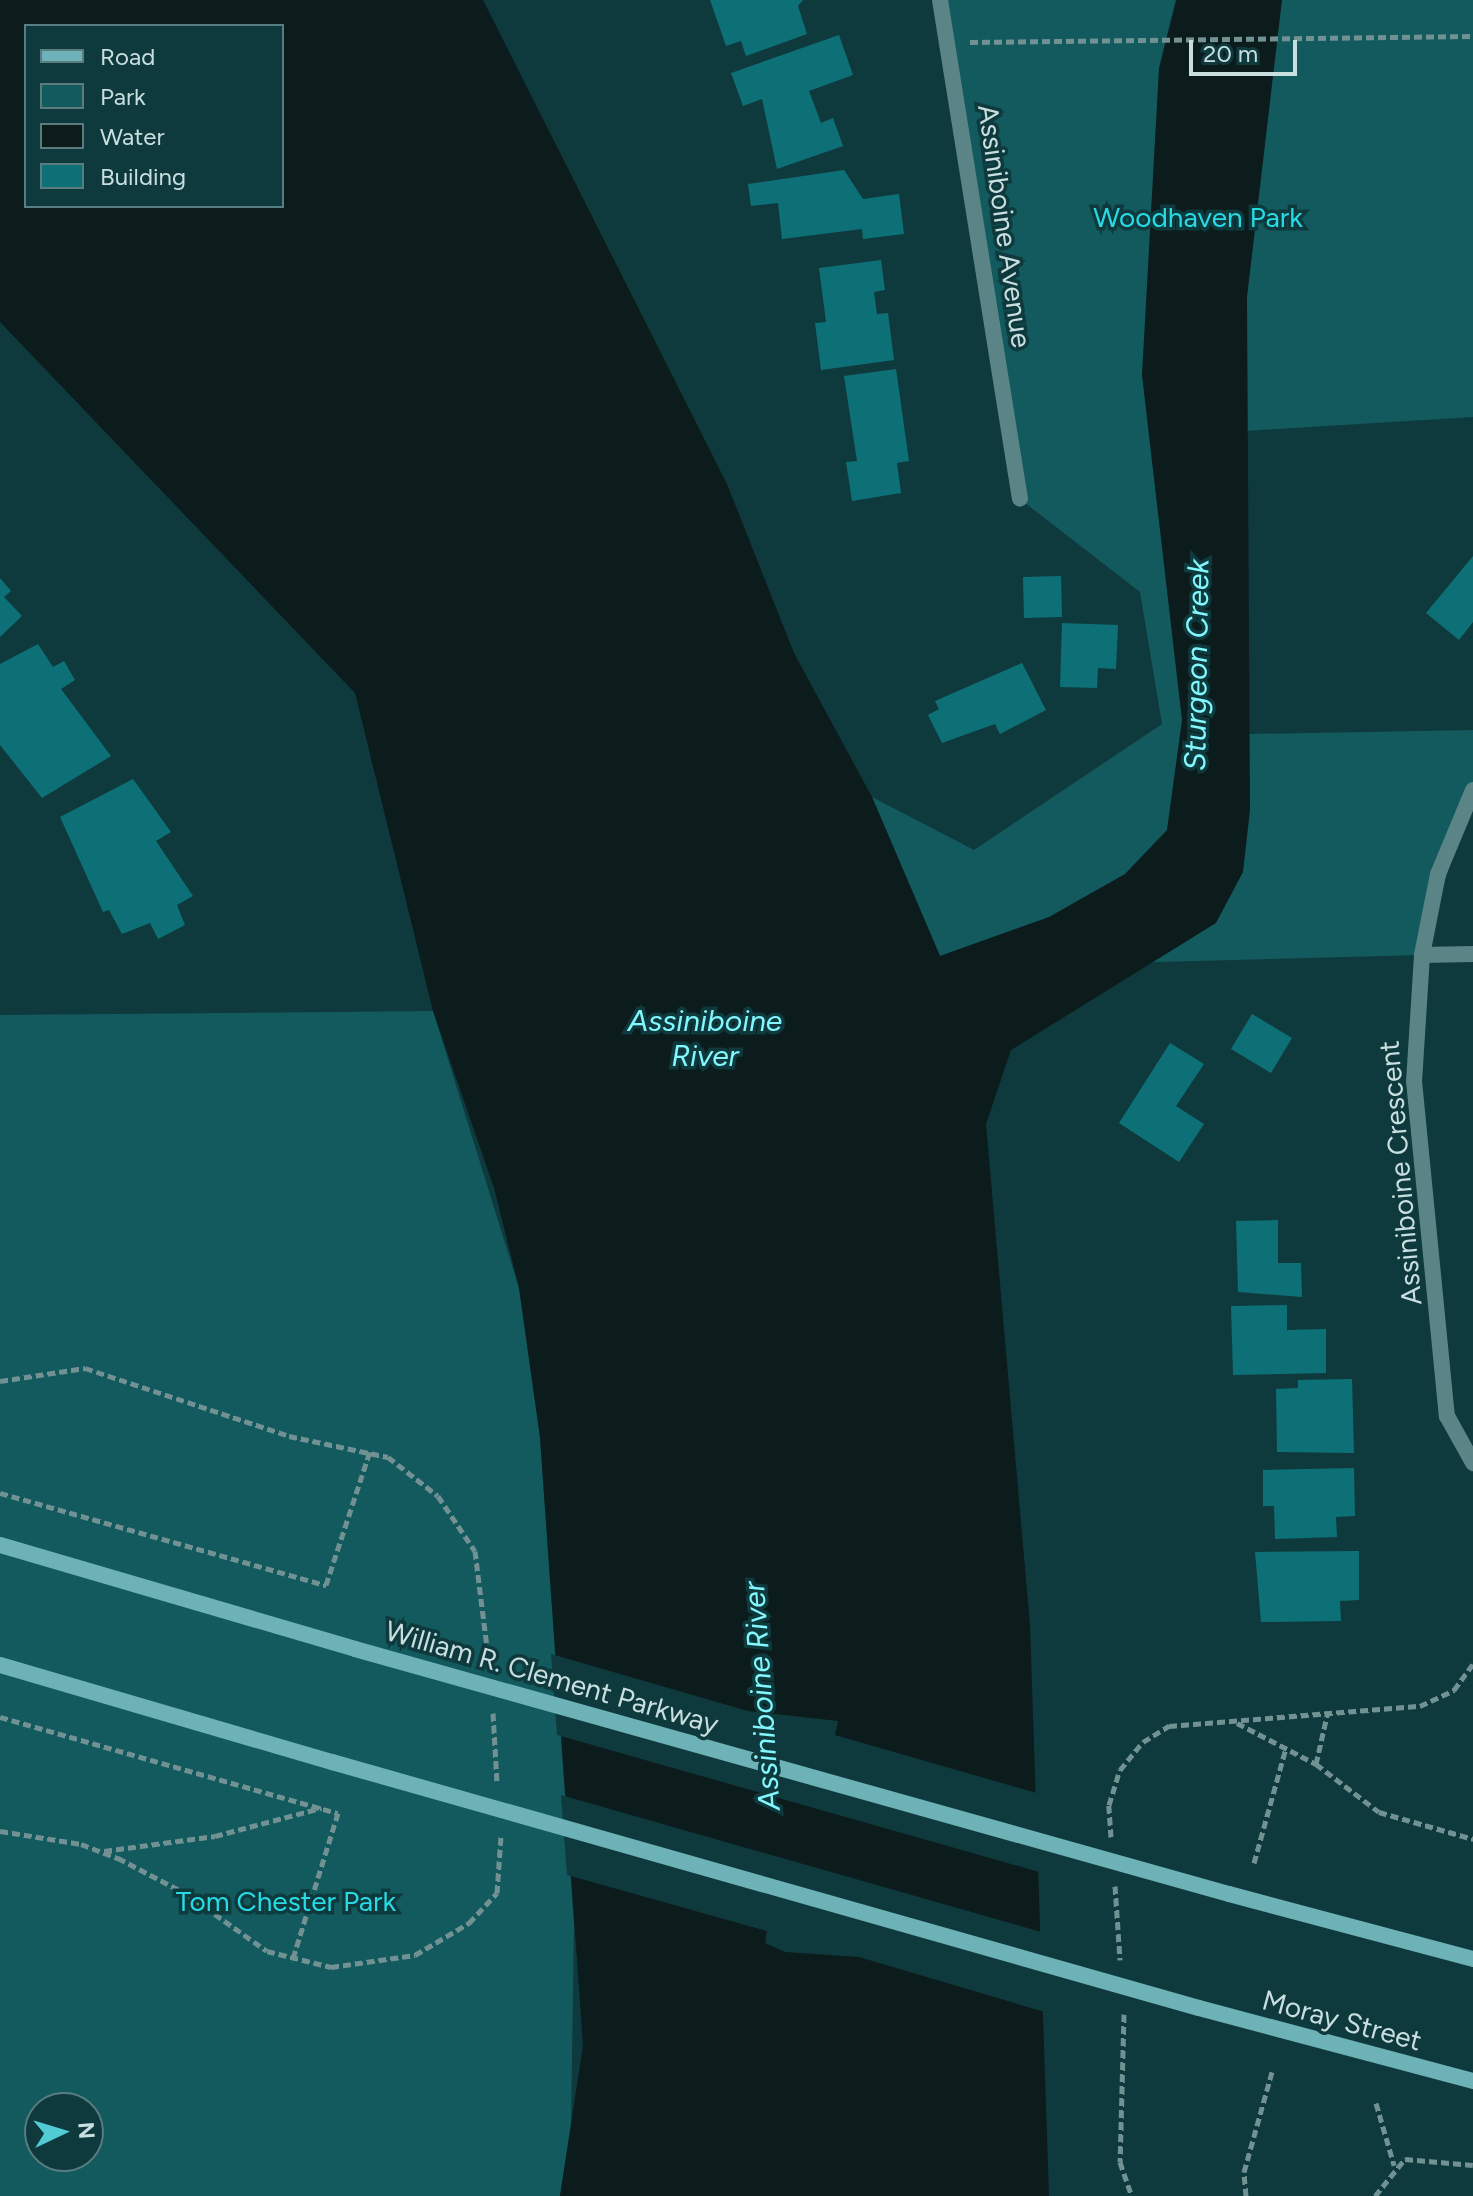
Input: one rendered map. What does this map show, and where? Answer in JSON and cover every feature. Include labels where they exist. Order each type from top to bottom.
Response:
[{"type":"main road","name":"William R. Clement Parkway","points":[[0,1545],[355,1649],[1229,1894],[1473,1959]]},
{"type":"main road","name":"Moray Street","points":[[0,1665],[1199,2008],[1473,2081]]},
{"type":"street","name":"Assiniboine Avenue","points":[[940,0],[952,45],[1020,499]]},
{"type":"street","name":"Assiniboine Crescent","points":[[1470,1462],[1447,1416],[1414,1081],[1422,955],[1438,874],[1473,790]]},
{"type":"street","points":[[1422,955],[1473,954]]},
{"type":"path","points":[[952,45],[989,38],[1141,41],[1473,36]]},
{"type":"path","points":[[0,1381],[85,1368],[289,1436],[370,1451],[424,1482],[475,1551],[490,1678]]},
{"type":"path","points":[[0,1493],[326,1585],[370,1451]]},
{"type":"path","points":[[1112,1852],[1113,1784],[1143,1742],[1187,1720],[1237,1723],[1442,1699],[1473,1664]]},
{"type":"path","points":[[493,1709],[498,1789]]},
{"type":"path","points":[[1316,1764],[1329,1710]]},
{"type":"path","points":[[0,1717],[338,1813],[292,1962]]},
{"type":"path","points":[[1237,1723],[1316,1764],[1379,1812],[1473,1839]]},
{"type":"path","points":[[1254,1863],[1286,1748]]},
{"type":"path","points":[[100,1851],[215,1836],[322,1808]]},
{"type":"path","points":[[0,1831],[100,1851],[185,1893],[292,1962],[372,1963],[415,1955],[453,1935],[497,1893],[500,1821]]},
{"type":"path","points":[[1113,1868],[1122,1977]]},
{"type":"path","points":[[1124,2009],[1120,2162],[1132,2196]]},
{"type":"path","points":[[1246,2196],[1244,2172],[1272,2072]]},
{"type":"path","points":[[1376,2103],[1394,2165]]},
{"type":"path","points":[[1375,2196],[1394,2165],[1418,2156],[1473,2165]]},
{"type":"green space","name":"Woodhaven Park","points":[[940,0],[1473,0],[1473,417],[1245,431],[1249,734],[1473,730],[1473,790],[1422,955],[1079,964],[1049,918],[940,956],[872,797],[974,850],[1162,724],[1140,592],[1020,499]]},
{"type":"green space","name":"Tom Chester Park","points":[[433,1011],[519,1288],[540,1437],[574,1925],[571,2126],[560,2196],[0,2196],[0,1015]]},
{"type":"water","name":"Assiniboine River","points":[[0,0],[483,0],[727,484],[794,653],[872,797],[940,956],[1049,917],[1125,874],[1167,830],[1182,720],[1142,375],[1159,68],[1176,0],[1282,0],[1247,297],[1250,810],[1243,872],[1216,923],[1011,1050],[986,1124],[1030,1625],[1049,2196],[560,2196],[583,2045],[540,1437],[519,1288],[494,1188],[433,1011],[355,693],[0,322]]},
{"type":"pier","points":[[551,1654],[748,1711],[838,1721],[835,1735],[1040,1794],[1043,1873],[557,1735]]},
{"type":"pier","points":[[561,1795],[1045,1933],[1048,2013],[859,1957],[785,1952],[765,1943],[767,1931],[567,1875]]},
{"type":"building","points":[[710,0],[803,0],[798,6],[807,34],[746,56],[741,41],[726,46]]},
{"type":"building","points":[[839,35],[853,75],[809,91],[821,123],[833,118],[843,146],[777,169],[762,99],[743,106],[731,73]]},
{"type":"building","points":[[844,170],[863,199],[899,194],[904,234],[863,239],[862,229],[782,239],[778,203],[751,206],[748,184]]},
{"type":"building","points":[[881,260],[885,290],[874,292],[877,314],[888,313],[894,360],[821,370],[815,323],[826,322],[819,268]]},
{"type":"building","points":[[896,369],[909,461],[897,463],[901,493],[852,501],[846,462],[857,461],[844,376]]},
{"type":"building","points":[[1473,556],[1473,622],[1459,640],[1426,613]]},
{"type":"building","points":[[1061,576],[1062,617],[1024,618],[1023,577]]},
{"type":"building","points":[[0,578],[11,591],[4,597],[22,616],[0,637]]},
{"type":"building","points":[[1062,623],[1118,625],[1116,669],[1098,668],[1097,688],[1060,687]]},
{"type":"building","points":[[38,644],[53,667],[64,661],[75,680],[61,689],[111,756],[42,798],[0,745],[0,664]]},
{"type":"building","points":[[1022,663],[1046,710],[1000,734],[995,724],[942,743],[928,715],[939,709],[935,701]]},
{"type":"building","points":[[133,779],[171,832],[156,841],[193,896],[177,905],[185,925],[158,939],[150,923],[122,934],[109,910],[103,912],[60,817]]},
{"type":"building","points":[[1252,1014],[1292,1038],[1271,1073],[1231,1049]]},
{"type":"building","points":[[1170,1043],[1204,1064],[1176,1106],[1204,1124],[1179,1162],[1119,1123]]},
{"type":"building","points":[[1278,1220],[1278,1263],[1301,1263],[1302,1297],[1238,1292],[1236,1221]]},
{"type":"building","points":[[1287,1305],[1287,1330],[1326,1329],[1326,1373],[1233,1375],[1231,1306]]},
{"type":"building","points":[[1352,1379],[1354,1453],[1277,1452],[1276,1389],[1298,1388],[1298,1380]]},
{"type":"building","points":[[1354,1468],[1355,1516],[1336,1517],[1337,1537],[1275,1539],[1274,1506],[1263,1506],[1263,1470]]},
{"type":"building","points":[[1359,1551],[1359,1600],[1340,1601],[1341,1621],[1261,1622],[1255,1552]]},
{"type":"water label","name":"Sturgeon Creek","points":[[1197,665]]}]
